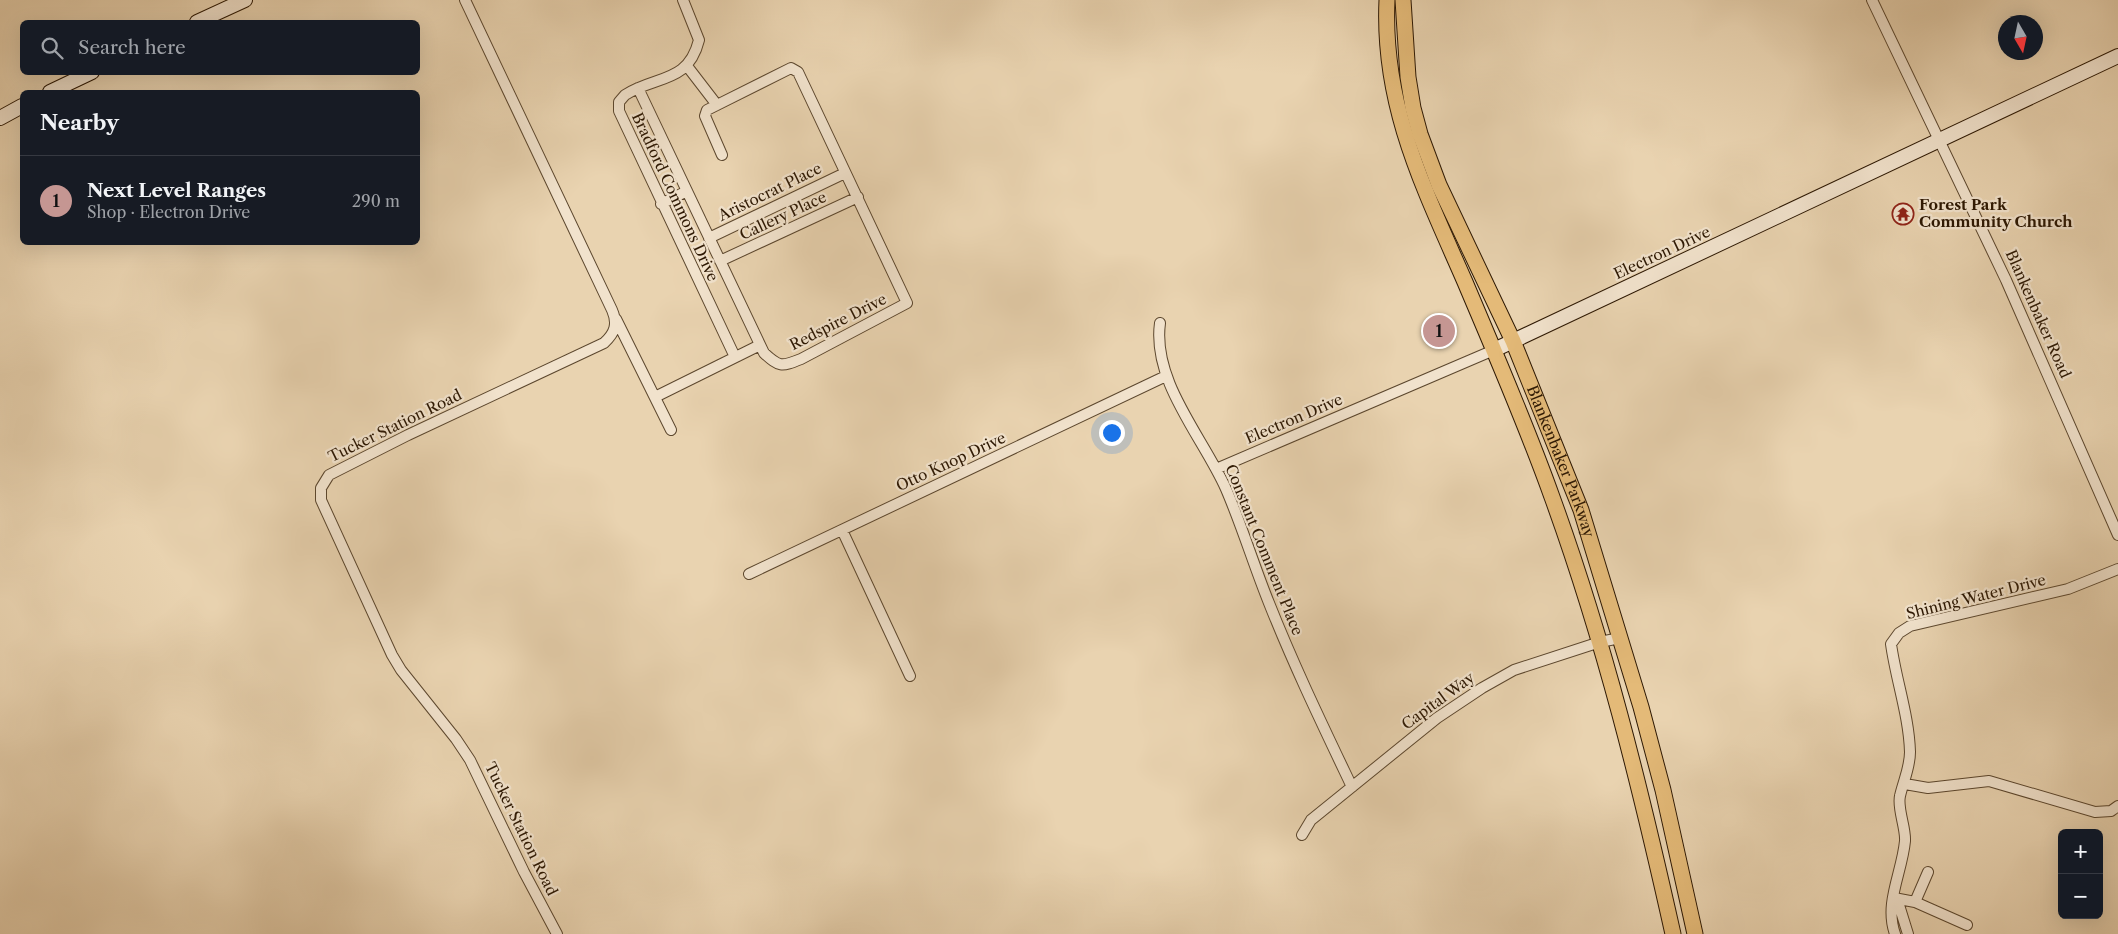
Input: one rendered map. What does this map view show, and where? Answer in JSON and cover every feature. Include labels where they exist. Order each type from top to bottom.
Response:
[{"type":"main road","name":"Blankenbaker Parkway","points":[[1387,0],[1389,68],[1407,144],[1494,350],[1552,498],[1600,642],[1632,753],[1674,934]]},
{"type":"main road","name":"Blankenbaker Parkway","points":[[1403,0],[1408,77],[1412,108],[1420,134],[1440,185],[1513,341],[1581,510],[1663,790],[1695,934]]},
{"type":"street","points":[[201,20],[245,0]]},
{"type":"street","points":[[465,0],[614,315],[671,430]]},
{"type":"street","points":[[683,0],[699,40],[696,52],[687,66],[717,105],[707,110],[705,116],[722,155]]},
{"type":"street","name":"Blankenbaker Road","points":[[1872,0],[2021,312],[2118,536]]},
{"type":"street","name":"Electron Drive","points":[[1216,469],[1494,350],[2118,56]]},
{"type":"street","name":"Bradford Commons Drive","points":[[687,66],[682,71],[625,95],[619,102],[619,111],[734,358]]},
{"type":"street","name":"Redspire Drive","points":[[638,88],[760,345],[764,353],[776,364],[786,365],[801,359],[908,303],[798,72],[791,68],[717,105]]},
{"type":"street","points":[[54,90],[86,75]]},
{"type":"street","points":[[0,118],[20,107]]},
{"type":"street","name":"Aristocrat Place","points":[[709,238],[845,173]]},
{"type":"street","points":[[661,204],[687,191]]},
{"type":"street","name":"Callery Place","points":[[720,261],[858,197]]},
{"type":"street","name":"Tucker Station Road","points":[[557,934],[524,872],[470,760],[456,739],[406,677],[392,655],[323,507],[320,494],[325,479],[339,469],[604,343],[614,332],[614,315]]},
{"type":"street","name":"Constant Comment Place","points":[[1160,322],[1160,349],[1166,376],[1227,492],[1269,604],[1300,678],[1352,787]]},
{"type":"street","points":[[655,397],[760,345]]},
{"type":"street","name":"Otto Knop Drive","points":[[749,574],[1166,376]]},
{"type":"street","points":[[842,530],[910,676]]},
{"type":"street","name":"Shining Water Drive","points":[[1895,934],[1890,908],[1894,898],[1905,830],[1899,798],[1905,784],[1910,753],[1891,644],[1899,633],[1910,626],[2068,589],[2118,569]]},
{"type":"street","name":"Capital Way","points":[[1302,835],[1311,820],[1437,718],[1496,680],[1514,670],[1600,642],[1620,638]]},
{"type":"street","points":[[1905,784],[1928,788],[1989,781],[2095,812],[2111,812],[2118,806]]},
{"type":"street","points":[[1915,902],[1928,872]]},
{"type":"street","points":[[1894,898],[1915,902],[1967,925]]},
{"type":"street","points":[[1894,898],[1899,905],[1908,934]]},
{"type":"place","name":"Forest Park Community Church","points":[[1903,214]]},
{"type":"place","name":"Next Level Ranges","points":[[1439,331]]}]
